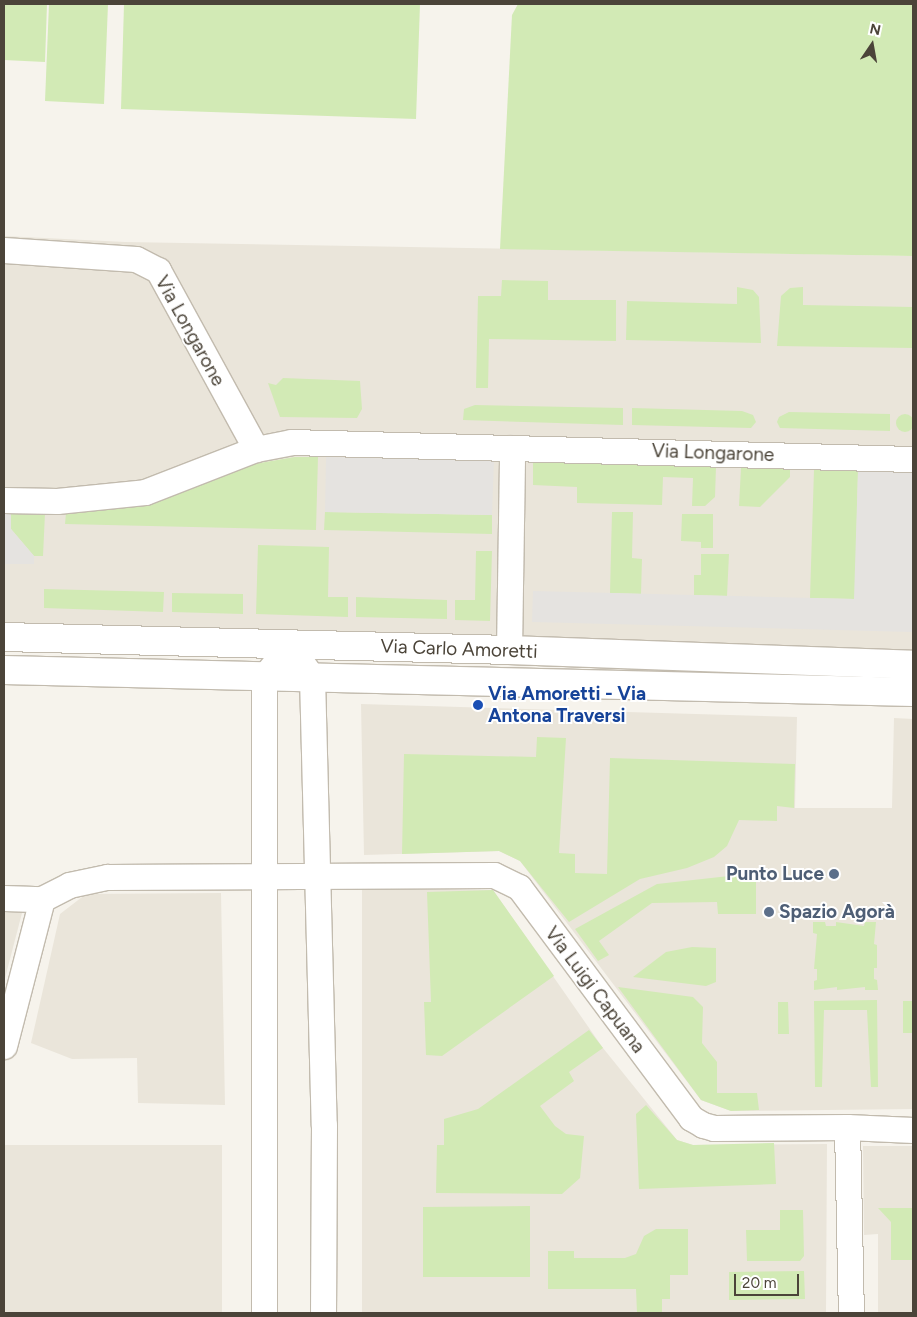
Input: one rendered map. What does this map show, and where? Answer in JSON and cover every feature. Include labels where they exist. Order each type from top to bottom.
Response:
[{"type":"street","name":"Via Longarone","points":[[4,250],[136,259],[158,270],[256,449]]},
{"type":"street","name":"Via Longarone","points":[[4,500],[58,501],[146,492],[256,449],[292,442],[913,459]]},
{"type":"street","points":[[509,650],[512,448]]},
{"type":"street","name":"Via Carlo Amoretti","points":[[4,637],[509,650],[913,665]]},
{"type":"street","points":[[264,1313],[264,677],[290,645],[312,677],[324,1125],[323,1313]]},
{"type":"street","name":"Via Carlo Amoretti","points":[[4,670],[913,692]]},
{"type":"street","name":"Via Luigi Capuana","points":[[42,899],[69,885],[107,877],[474,873],[506,879],[519,887],[691,1118],[714,1128],[847,1127],[913,1130]]},
{"type":"street","points":[[4,898],[42,899],[4,1046]]},
{"type":"street","points":[[847,1127],[851,1313]]},
{"type":"shaded area","points":[[4,236],[125,242],[913,256],[913,658],[4,633]]},
{"type":"shaded area","points":[[326,457],[494,461],[492,515],[325,512]]},
{"type":"shaded area","points":[[858,471],[913,472],[913,632],[532,622],[533,591],[854,599]]},
{"type":"shaded area","points":[[4,512],[11,512],[11,529],[34,556],[34,564],[4,564]]},
{"type":"shaded area","points":[[361,704],[797,717],[795,808],[892,808],[894,718],[913,719],[913,1109],[731,1111],[701,1100],[520,861],[499,851],[364,855]]},
{"type":"shaded area","points":[[362,890],[493,890],[603,1048],[677,1140],[693,1145],[827,1144],[826,1313],[362,1313]]},
{"type":"shaded area","points":[[221,893],[225,1105],[138,1103],[137,1058],[72,1059],[31,1043],[60,914],[86,894]]},
{"type":"shaded area","points":[[4,912],[22,913],[4,982]]},
{"type":"shaded area","points":[[4,1145],[222,1145],[222,1313],[4,1313]]},
{"type":"shaded area","points":[[863,1146],[913,1146],[913,1313],[878,1313],[878,1234],[864,1235]]},
{"type":"green space","points":[[4,4],[47,4],[45,62],[4,60]]},
{"type":"green space","points":[[49,4],[108,4],[104,104],[45,101]]},
{"type":"green space","points":[[124,4],[420,4],[416,119],[121,109]]},
{"type":"green space","points":[[518,4],[913,4],[913,256],[500,249],[512,15]]},
{"type":"green space","points":[[502,280],[548,281],[548,300],[616,300],[616,341],[489,339],[488,388],[476,388],[478,296],[501,296]]},
{"type":"green space","points":[[737,287],[753,290],[759,297],[761,343],[626,340],[627,301],[737,304]]},
{"type":"green space","points":[[803,287],[803,305],[913,307],[913,348],[777,346],[781,296],[790,288]]},
{"type":"green space","points":[[283,378],[360,381],[362,409],[357,418],[280,417],[268,383],[276,385]]},
{"type":"green space","points":[[475,405],[623,408],[623,425],[463,420],[464,409]]},
{"type":"green space","points":[[632,408],[742,411],[753,415],[756,422],[751,428],[632,425]]},
{"type":"green space","points":[[789,412],[890,414],[890,431],[780,428],[777,422],[779,417]]},
{"type":"green space","points":[[901,414],[909,414],[914,419],[912,430],[901,432],[896,427],[896,419]]},
{"type":"green space","points":[[295,457],[318,457],[316,530],[65,524],[66,513],[155,503],[243,466]]},
{"type":"green space","points":[[533,462],[716,467],[715,497],[705,506],[692,506],[693,478],[663,477],[662,505],[577,503],[577,487],[533,485]]},
{"type":"green space","points":[[741,468],[790,469],[790,477],[760,507],[739,506]]},
{"type":"green space","points":[[814,469],[858,471],[855,599],[810,598]]},
{"type":"green space","points":[[11,512],[45,513],[43,556],[34,556],[11,529]]},
{"type":"green space","points":[[325,512],[492,515],[492,534],[324,530]]},
{"type":"green space","points":[[612,512],[633,512],[632,558],[642,559],[641,594],[610,593]]},
{"type":"green space","points":[[682,514],[713,514],[713,548],[701,548],[701,542],[681,541]]},
{"type":"green space","points":[[258,545],[329,547],[328,597],[348,597],[348,617],[256,614]]},
{"type":"green space","points":[[476,551],[492,551],[490,621],[455,620],[455,600],[475,600]]},
{"type":"green space","points":[[701,554],[729,554],[727,596],[694,595],[694,575],[701,575]]},
{"type":"green space","points":[[44,589],[164,592],[163,612],[44,608]]},
{"type":"green space","points":[[172,593],[243,594],[243,614],[172,612]]},
{"type":"green space","points":[[356,597],[447,600],[447,619],[356,617]]},
{"type":"green space","points":[[537,737],[566,738],[559,853],[575,854],[575,873],[607,874],[610,758],[795,764],[794,808],[777,806],[777,821],[739,820],[727,846],[714,857],[687,868],[640,879],[569,922],[520,861],[499,851],[402,854],[404,754],[536,757]]},
{"type":"green space","points":[[756,873],[756,914],[718,914],[717,902],[652,903],[599,941],[609,955],[598,961],[575,929],[657,884]]},
{"type":"green space","points":[[493,890],[554,976],[442,1056],[426,1055],[424,1002],[431,1002],[427,892]]},
{"type":"green space","points":[[813,922],[825,922],[826,926],[836,926],[836,922],[864,926],[865,922],[876,922],[874,944],[877,945],[877,968],[874,968],[874,979],[877,980],[878,990],[865,990],[865,987],[837,990],[837,987],[814,990],[814,981],[817,980],[817,969],[814,969],[817,934],[813,933]]},
{"type":"green space","points":[[692,947],[716,948],[716,982],[706,986],[633,977],[666,952]]},
{"type":"green space","points":[[618,987],[693,997],[703,1007],[702,1043],[717,1062],[717,1093],[757,1093],[759,1110],[731,1111],[701,1100]]},
{"type":"green space","points":[[877,1000],[878,1087],[871,1087],[867,1010],[824,1010],[822,1087],[815,1087],[814,1001]]},
{"type":"green space","points":[[903,1001],[913,1001],[913,1033],[903,1033]]},
{"type":"green space","points":[[778,1002],[788,1002],[789,1034],[778,1034]]},
{"type":"green space","points":[[589,1030],[603,1048],[569,1072],[574,1081],[540,1106],[555,1126],[566,1134],[584,1136],[580,1178],[562,1194],[436,1193],[437,1145],[444,1145],[444,1119],[478,1109]]},
{"type":"green space","points":[[646,1105],[677,1140],[693,1145],[774,1143],[776,1184],[639,1189],[636,1114]]},
{"type":"green space","points":[[530,1206],[530,1277],[423,1277],[423,1207]]},
{"type":"green space","points":[[878,1208],[913,1208],[913,1260],[891,1260],[891,1222]]},
{"type":"green space","points":[[780,1210],[803,1210],[804,1256],[800,1261],[747,1261],[746,1230],[780,1230]]},
{"type":"green space","points":[[656,1229],[688,1229],[688,1275],[670,1275],[670,1299],[662,1299],[662,1313],[637,1313],[636,1289],[548,1289],[548,1251],[574,1251],[574,1258],[625,1258],[636,1254],[644,1236]]},
{"type":"green space","points":[[804,1271],[805,1299],[729,1300],[729,1272]]},
{"type":"place","name":"Via Amoretti - Via Antona Traversi","points":[[478,705]]},
{"type":"place","name":"Punto Luce","points":[[834,874]]},
{"type":"place","name":"Spazio Agorà","points":[[769,912]]}]
